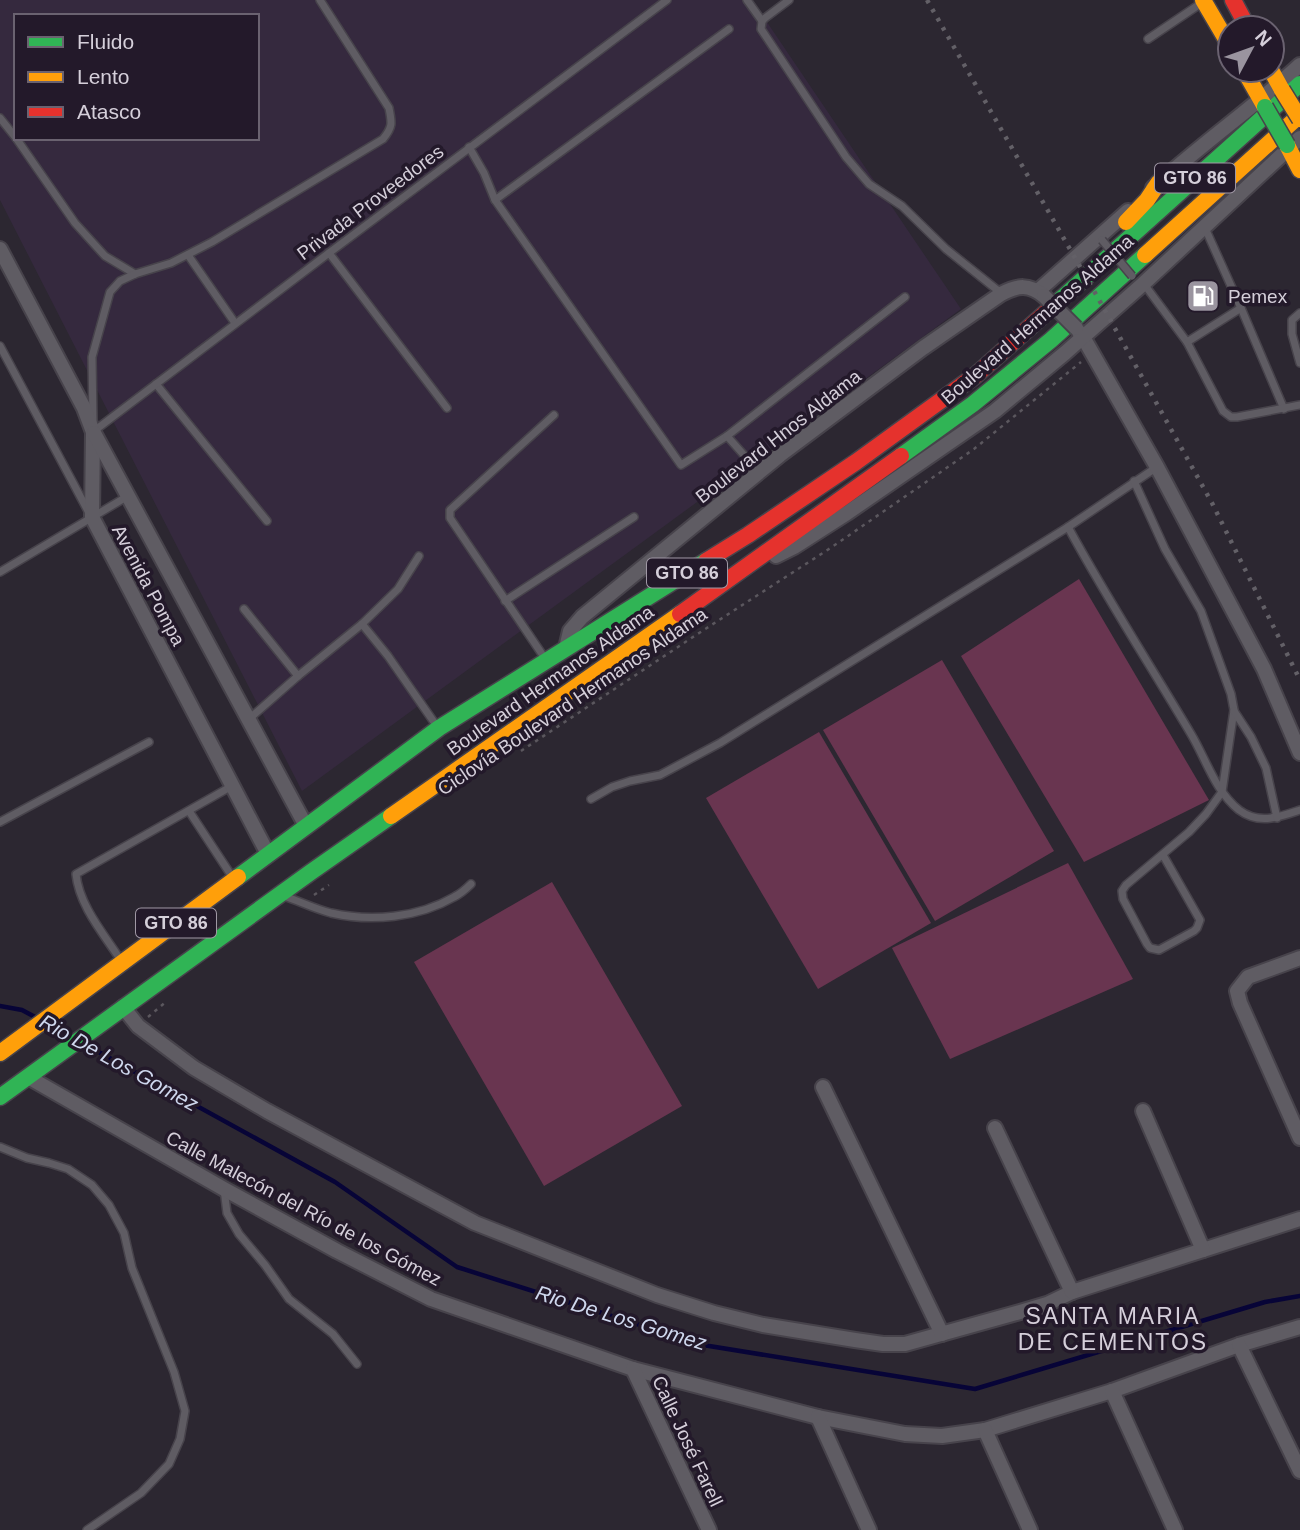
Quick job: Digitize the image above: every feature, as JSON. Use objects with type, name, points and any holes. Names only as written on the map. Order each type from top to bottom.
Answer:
[{"type":"main road","points":[[1203,1],[1216,23]]},
{"type":"main road","points":[[1252,84],[1292,144],[1300,170]]},
{"type":"main road","points":[[1279,84],[1300,117]]},
{"type":"main road","name":"Boulevard Hermanos Aldama","points":[[0,1097],[280,894],[300,856],[306,826],[439,728],[748,535],[856,462],[976,375],[1300,84]]},
{"type":"main road","name":"Boulevard Hermanos Aldama","points":[[0,1053],[268,854],[300,856],[737,575],[1016,370],[1300,117]]},
{"type":"main road","points":[[1091,272],[1095,258],[1160,182]]},
{"type":"street","points":[[1041,294],[1160,182],[1263,103],[1275,84]]},
{"type":"street","points":[[737,575],[794,547],[995,411],[1138,280],[1205,228],[1292,144]]},
{"type":"street","name":"Avenida Pompa","points":[[0,249],[84,408],[93,432],[92,517],[268,854]]},
{"type":"street","points":[[1001,293],[1014,287],[1023,287],[1041,294],[1080,333],[1157,467],[1264,669],[1300,753]]},
{"type":"street","name":"Boulevard Hnos Aldama","points":[[566,648],[570,631],[582,617],[760,472],[913,355],[1001,293]]},
{"type":"street","points":[[93,432],[306,826]]},
{"type":"street","points":[[1300,958],[1248,978],[1237,991],[1300,1138]]},
{"type":"street","points":[[123,1007],[138,1026],[194,1068],[267,1111],[475,1223],[657,1295],[763,1325],[883,1344],[905,1344],[1047,1304],[1072,1292],[1300,1219]]},
{"type":"street","name":"Calle Malecón del Río de los Gómez","points":[[28,1077],[224,1189],[431,1299],[632,1369],[818,1417],[905,1434],[942,1436],[985,1430],[1112,1391],[1239,1345],[1300,1327]]},
{"type":"street","points":[[823,1087],[942,1334]]},
{"type":"street","points":[[1143,1111],[1203,1250]]},
{"type":"street","points":[[995,1128],[1072,1292]]},
{"type":"street","points":[[1239,1345],[1300,1471]]},
{"type":"street","name":"Calle José Farell","points":[[632,1369],[709,1530]]},
{"type":"street","points":[[1112,1391],[1175,1530]]},
{"type":"street","points":[[818,1417],[869,1530]]},
{"type":"street","points":[[985,1430],[1030,1530]]},
{"type":"lane","points":[[93,432],[92,357],[110,292],[120,281],[171,263],[212,242],[383,139],[389,132],[392,124],[389,108],[320,0]]},
{"type":"lane","name":"Privada Proveedores","points":[[93,432],[667,0]]},
{"type":"lane","points":[[747,0],[762,21],[763,33],[846,157],[869,184],[902,206],[946,248],[1001,293]]},
{"type":"lane","points":[[762,21],[789,0]]},
{"type":"lane","points":[[1148,38],[1203,1]]},
{"type":"lane","points":[[495,200],[729,29]]},
{"type":"lane","points":[[0,118],[14,136]]},
{"type":"lane","points":[[17,140],[75,223],[105,256],[135,274]]},
{"type":"lane","points":[[470,148],[495,200],[681,465],[727,436],[905,297]]},
{"type":"lane","points":[[1205,228],[1284,409]]},
{"type":"lane","points":[[1100,238],[1170,317],[1187,342],[1226,414],[1237,417],[1300,405]]},
{"type":"lane","points":[[329,253],[447,408]]},
{"type":"lane","points":[[187,255],[235,323]]},
{"type":"lane","points":[[1187,342],[1241,308]]},
{"type":"lane","points":[[1300,313],[1292,320],[1292,334],[1300,363]]},
{"type":"lane","points":[[0,346],[92,517]]},
{"type":"lane","points":[[156,384],[267,521]]},
{"type":"lane","points":[[546,661],[450,518],[450,510],[554,415]]},
{"type":"lane","points":[[727,436],[760,472]]},
{"type":"lane","points":[[592,799],[629,781],[660,775],[720,743],[1069,527],[1157,467]]},
{"type":"lane","points":[[1134,481],[1165,549],[1201,611],[1231,694],[1234,710],[1222,792],[1189,832],[1122,891],[1123,899],[1147,944],[1150,948],[1159,950],[1197,929],[1200,920],[1163,855]]},
{"type":"lane","points":[[0,572],[128,496]]},
{"type":"lane","points":[[505,601],[634,517]]},
{"type":"lane","points":[[1069,527],[1091,569],[1195,741],[1222,792],[1239,810],[1251,817],[1277,818],[1300,810]]},
{"type":"lane","points":[[249,719],[362,624],[398,589],[419,556]]},
{"type":"lane","points":[[244,609],[298,676]]},
{"type":"lane","points":[[362,624],[439,728]]},
{"type":"lane","points":[[1234,710],[1266,768],[1277,818]]},
{"type":"lane","points":[[0,822],[149,742]]},
{"type":"lane","points":[[122,962],[90,913],[80,892],[76,874],[232,786]]},
{"type":"lane","points":[[189,811],[233,880]]},
{"type":"lane","points":[[280,894],[330,913],[363,917],[391,916],[422,911],[454,897],[471,884]]},
{"type":"lane","points":[[0,1147],[27,1158],[68,1169],[92,1185],[110,1205],[124,1233],[132,1268],[174,1372],[185,1411],[180,1439],[169,1464],[141,1493],[87,1530]]},
{"type":"lane","points":[[224,1189],[227,1213],[239,1234],[289,1299],[333,1334],[357,1364]]},
{"type":"path","name":"Ciclovía Boulevard Hermanos Aldama","points":[[517,754],[832,547],[963,457],[1092,353]]},
{"type":"path","points":[[303,903],[337,879]]},
{"type":"path","points":[[138,1026],[169,1000]]},
{"type":"shaded area","points":[[0,0],[752,0],[961,309],[302,791],[0,200]]},
{"type":"shaded area","points":[[1079,579],[1209,800],[1084,862],[961,656]]},
{"type":"shaded area","points":[[942,660],[1054,851],[935,921],[823,730]]},
{"type":"shaded area","points":[[819,732],[931,923],[818,989],[706,798]]},
{"type":"shaded area","points":[[1068,863],[1133,979],[950,1059],[892,948]]},
{"type":"shaded area","points":[[552,882],[682,1106],[544,1186],[414,962]]},
{"type":"waterway","name":"Rio De Los Gomez","points":[[0,1006],[22,1010],[35,1017]]},
{"type":"waterway","name":"Rio De Los Gomez","points":[[49,1025],[72,1038]]},
{"type":"waterway","name":"Rio De Los Gomez","points":[[86,1045],[335,1182],[457,1267],[703,1345],[975,1389],[1265,1302],[1300,1296]]},
{"type":"railway","points":[[927,0],[1212,503],[1300,680]]},
{"type":"traffic: fast","points":[[1050,309],[1300,84]]},
{"type":"traffic: fast","points":[[1265,107],[1287,145]]},
{"type":"traffic: fast","points":[[901,456],[973,404],[1051,340],[1145,255]]},
{"type":"traffic: fast","points":[[238,877],[439,728],[706,561]]},
{"type":"traffic: fast","points":[[0,1097],[391,816]]},
{"type":"traffic: slow","points":[[1203,0],[1216,22]]},
{"type":"traffic: slow","points":[[1252,84],[1265,107]]},
{"type":"traffic: slow","points":[[1279,84],[1282,90]]},
{"type":"traffic: slow","points":[[1282,90],[1300,119]]},
{"type":"traffic: slow","points":[[1145,255],[1300,115]]},
{"type":"traffic: slow","points":[[1287,145],[1300,170]]},
{"type":"traffic: slow","points":[[1126,222],[1147,200],[1159,182]]},
{"type":"traffic: slow","points":[[391,816],[680,614]]},
{"type":"traffic: slow","points":[[0,1053],[238,877]]},
{"type":"traffic: jam","points":[[1233,0],[1240,14]]},
{"type":"traffic: jam","points":[[706,561],[856,462],[976,375],[1050,309]]},
{"type":"traffic: jam","points":[[680,614],[901,456]]},
{"type":"place","name":"Pemex","points":[[1203,296]]},
{"type":"district","name":"SANTA MARIA DE CEMENTOS","points":[[1113,1329]]}]
